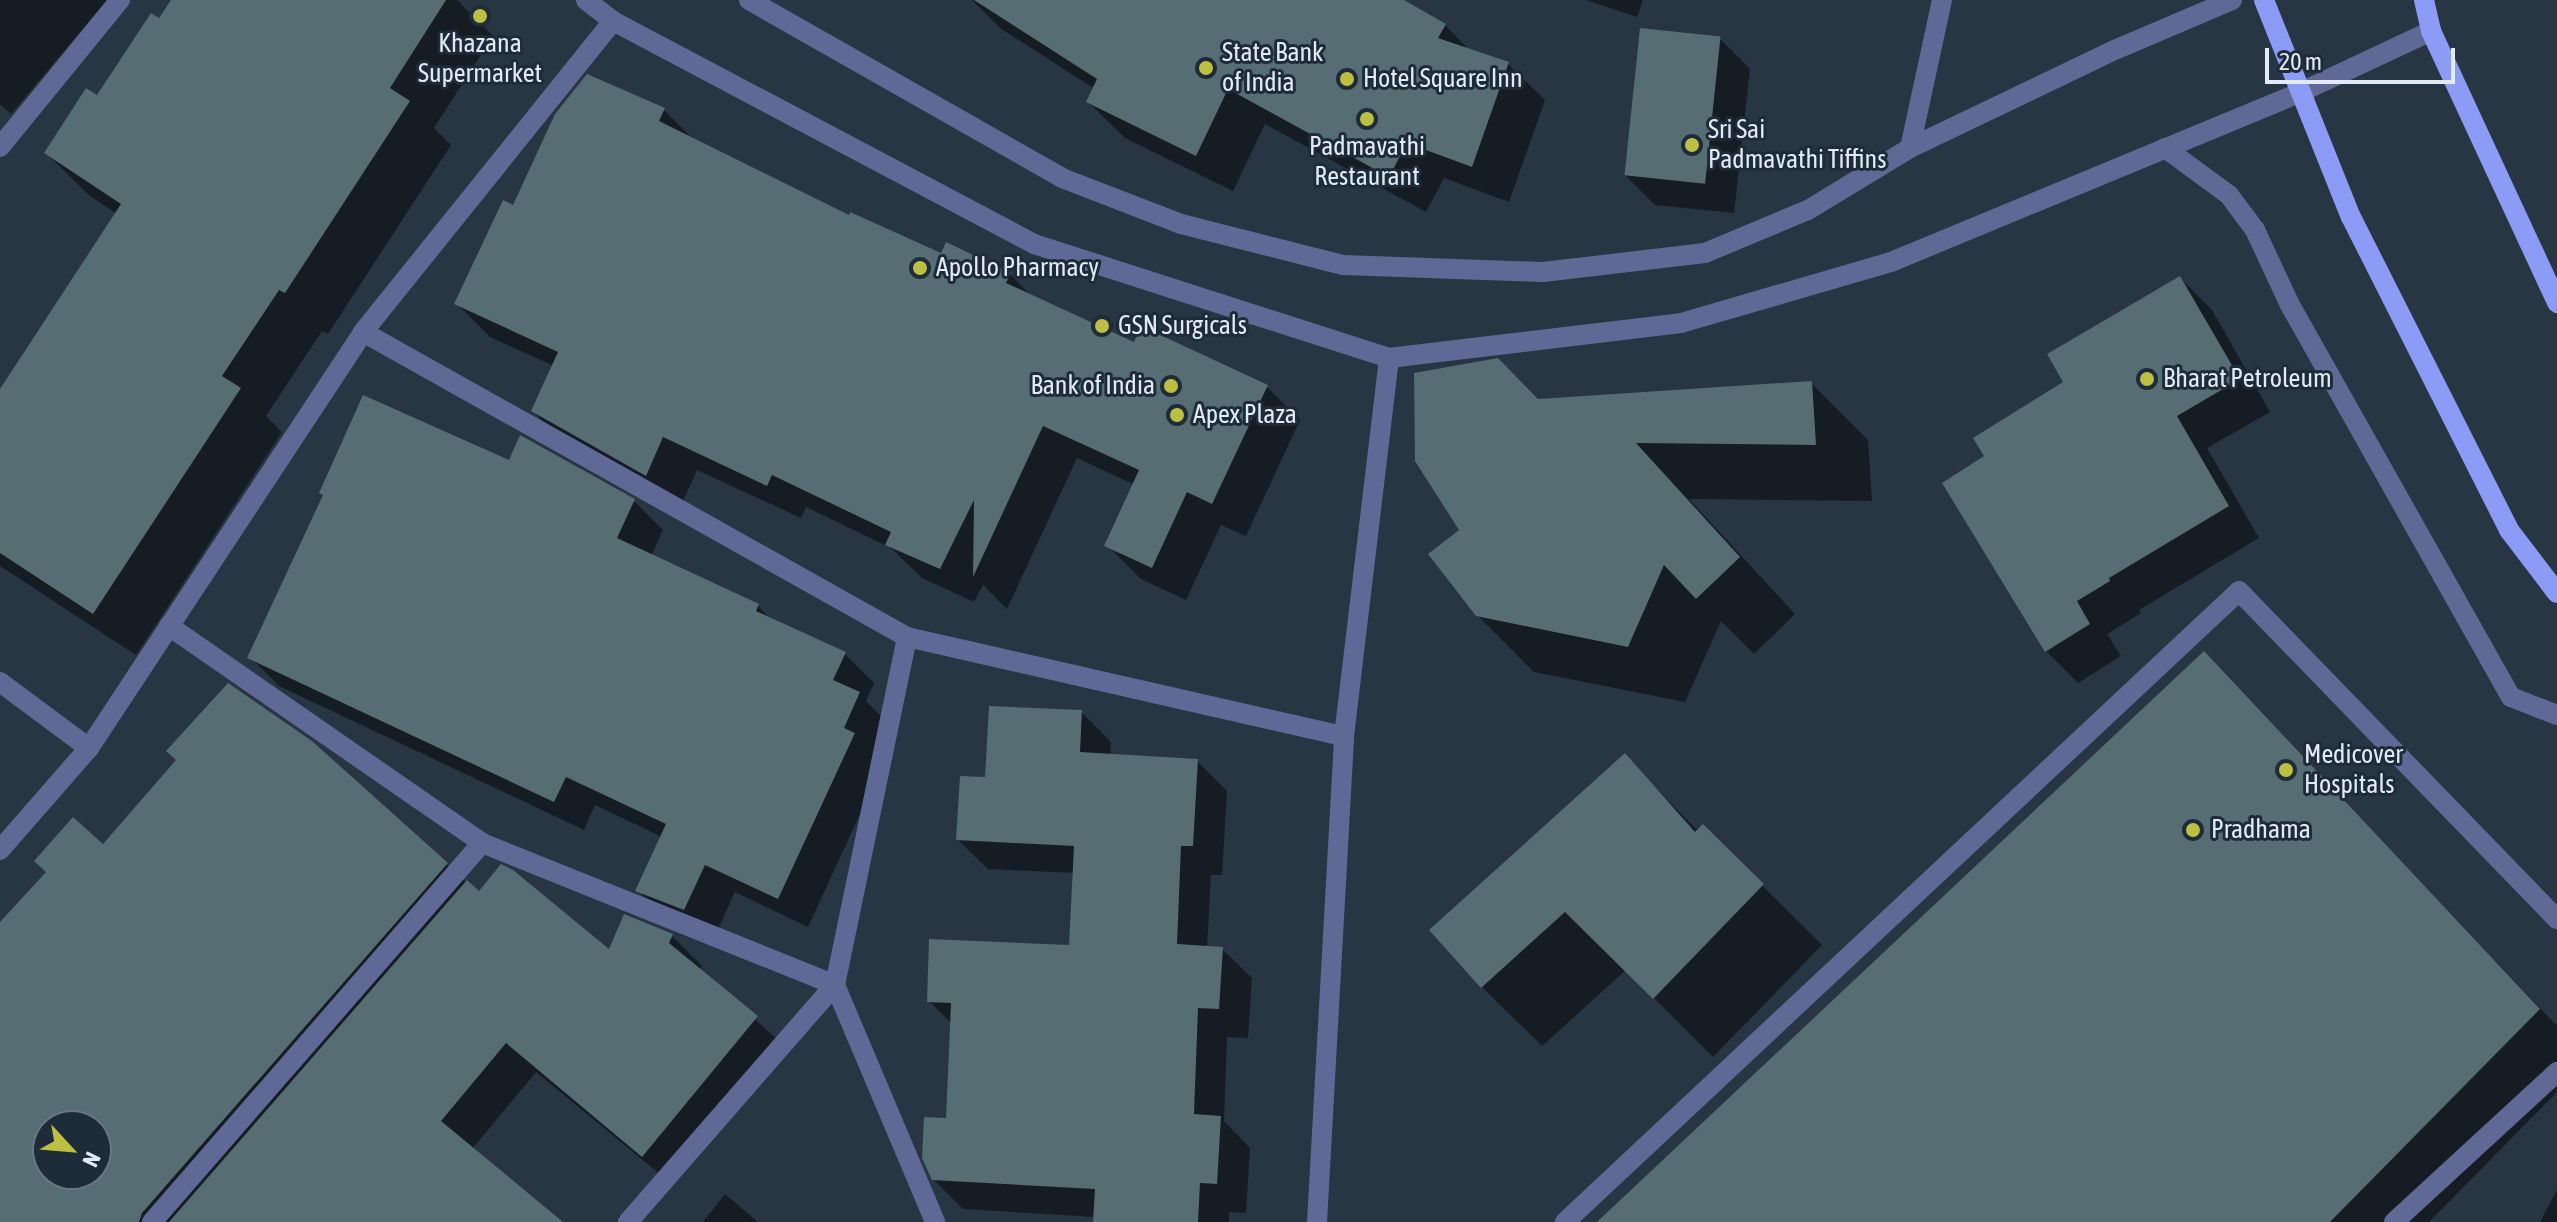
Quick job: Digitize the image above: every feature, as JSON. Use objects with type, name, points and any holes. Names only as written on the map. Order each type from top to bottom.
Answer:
[{"type":"main road","points":[[2264,0],[2351,217],[2509,530],[2557,593]]},
{"type":"main road","points":[[2424,0],[2431,31],[2557,303]]},
{"type":"street","points":[[0,147],[120,0]]},
{"type":"street","points":[[586,0],[613,21],[1034,244],[1389,358],[1681,323],[1891,262],[2301,92],[2431,31]]},
{"type":"street","points":[[749,0],[1062,178],[1181,224],[1343,265],[1543,272],[1705,253],[1808,210],[1910,148],[2117,49],[2232,0]]},
{"type":"street","points":[[1910,148],[1942,0]]},
{"type":"street","points":[[0,850],[89,748],[363,332],[613,21]]},
{"type":"street","points":[[2165,148],[2229,195],[2255,230],[2290,305],[2511,697],[2557,715]]},
{"type":"street","points":[[363,332],[907,637],[1344,736]]},
{"type":"street","points":[[1317,1222],[1344,736],[1389,358]]},
{"type":"street","points":[[1565,1222],[2239,591],[2557,919]]},
{"type":"street","points":[[169,626],[482,843],[835,985],[935,1222]]},
{"type":"street","points":[[628,1222],[835,985],[907,637]]},
{"type":"street","points":[[0,682],[89,748]]},
{"type":"street","points":[[152,1222],[482,843]]},
{"type":"street","points":[[2394,1222],[2557,1072]]},
{"type":"building","points":[[171,0],[446,0],[390,88],[410,101],[285,293],[279,290],[222,376],[241,388],[93,614],[0,553],[0,389],[121,204],[44,153],[86,88],[97,95],[151,13],[159,18]]},
{"type":"building","points":[[974,0],[1404,0],[1446,24],[1438,38],[1509,62],[1472,167],[1407,143],[1389,177],[1228,89],[1196,156],[1086,102],[1097,79]]},
{"type":"building","points":[[1640,28],[1721,36],[1705,184],[1625,175]]},
{"type":"building","points":[[587,74],[665,108],[659,121],[849,215],[850,212],[941,253],[946,242],[1011,273],[1006,283],[1134,342],[1141,326],[1268,385],[1212,504],[1187,492],[1152,568],[1104,546],[1139,470],[1043,426],[973,577],[974,500],[940,569],[885,545],[891,532],[772,475],[767,486],[663,437],[646,476],[531,411],[558,352],[454,304],[503,200],[513,205],[555,114]]},
{"type":"building","points":[[2180,276],[2240,379],[2177,416],[2229,506],[2109,578],[2110,581],[2077,601],[2090,624],[2045,652],[1942,483],[1984,456],[1973,438],[2063,382],[2047,354]]},
{"type":"building","points":[[1498,358],[1538,399],[1812,381],[1816,445],[1636,443],[1740,557],[1696,599],[1664,565],[1628,647],[1476,616],[1428,554],[1459,530],[1415,461],[1414,373]]},
{"type":"building","points":[[363,395],[509,460],[520,435],[635,499],[617,538],[759,604],[756,611],[846,652],[833,680],[860,692],[844,728],[855,733],[778,899],[705,865],[684,910],[635,891],[666,824],[566,777],[554,802],[247,658],[323,495],[319,493]]},
{"type":"building","name":"Pradhama","points":[[2204,651],[2540,1009],[2330,1222],[1597,1222]]},
{"type":"building","points":[[228,683],[312,741],[448,863],[142,1213],[139,1222],[0,1222],[0,922],[46,872],[34,861],[73,817],[103,844],[176,760],[166,751]]},
{"type":"building","points":[[989,706],[1082,710],[1080,752],[1198,759],[1193,846],[1181,846],[1177,944],[1223,947],[1219,1009],[1198,1008],[1194,1114],[1221,1116],[1217,1184],[1200,1183],[1198,1222],[1093,1222],[1095,1189],[932,1180],[922,1158],[924,1117],[946,1118],[951,1003],[927,1002],[929,939],[1069,945],[1074,846],[956,840],[960,776],[985,777]]},
{"type":"building","points":[[1625,753],[1695,832],[1703,824],[1764,884],[1653,999],[1565,912],[1481,988],[1429,930]]},
{"type":"building","points":[[501,864],[513,870],[609,949],[624,914],[673,934],[669,943],[758,1016],[642,1157],[506,1043],[441,1121],[563,1222],[169,1222],[467,880],[479,891]]},
{"type":"place","name":"Khazana Supermarket","points":[[480,16]]},
{"type":"place","name":"State Bank of India","points":[[1206,68]]},
{"type":"place","name":"Hotel Square Inn","points":[[1347,79]]},
{"type":"place","name":"Padmavathi Restaurant","points":[[1367,119]]},
{"type":"place","name":"Sri Sai Padmavathi Tiffins","points":[[1692,145]]},
{"type":"place","name":"Apollo Pharmacy","points":[[920,268]]},
{"type":"place","name":"GSN Surgicals","points":[[1102,326]]},
{"type":"place","name":"Bharat Petroleum","points":[[2147,379]]},
{"type":"place","name":"Bank of India","points":[[1171,386]]},
{"type":"place","name":"Apex Plaza","points":[[1177,415]]},
{"type":"place","name":"Medicover Hospitals","points":[[2286,770]]},
{"type":"place","name":"Pradhama","points":[[2193,830]]}]
